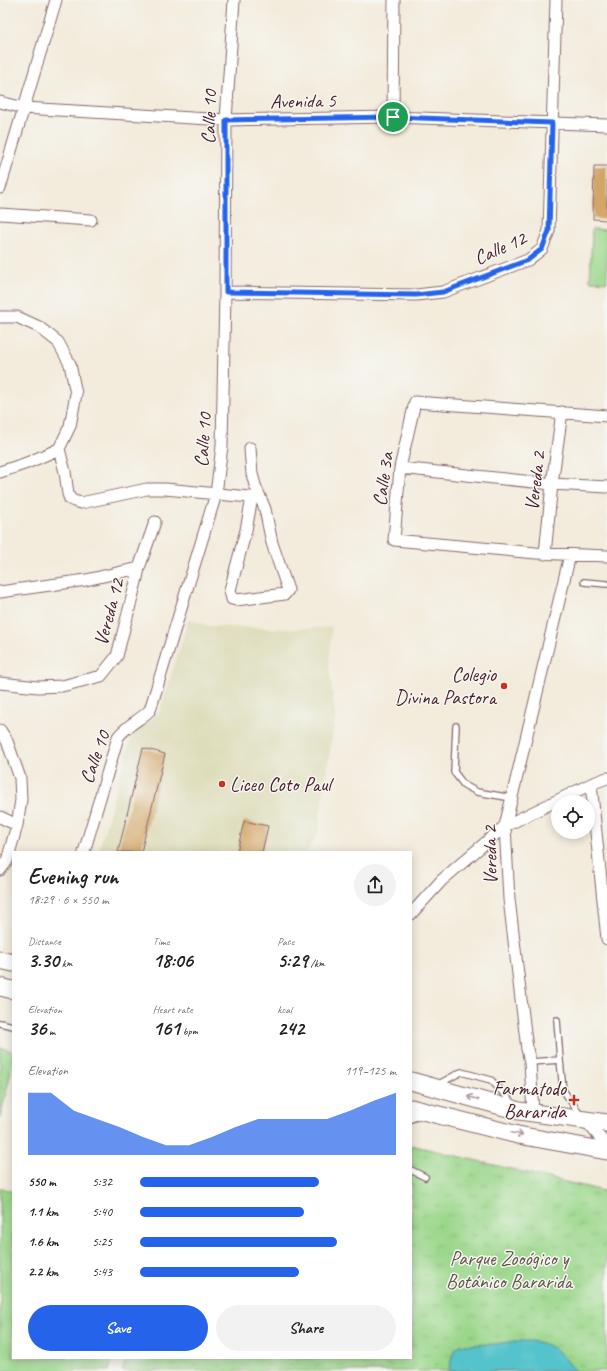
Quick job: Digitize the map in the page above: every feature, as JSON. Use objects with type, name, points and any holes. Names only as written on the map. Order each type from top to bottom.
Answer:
[{"type":"main road","points":[[0,960],[12,963]]},
{"type":"main road","points":[[0,986],[12,990]]},
{"type":"main road","points":[[412,1081],[432,1088],[526,1112],[607,1123]]},
{"type":"main road","points":[[412,1108],[518,1134],[607,1151]]},
{"type":"street","points":[[0,188],[5,157],[24,108],[56,0]]},
{"type":"street","name":"Calle 10","points":[[84,851],[118,737],[125,728],[143,717],[150,710],[216,494],[222,446],[226,292],[226,120],[234,0]]},
{"type":"street","points":[[393,117],[394,0]]},
{"type":"street","name":"Calle 12","points":[[226,292],[416,295],[443,292],[528,260],[542,249],[549,231],[556,0]]},
{"type":"street","name":"Avenida 5","points":[[0,102],[24,108],[226,120],[393,117],[607,125]]},
{"type":"street","points":[[0,214],[91,220]]},
{"type":"street","points":[[0,317],[17,317],[39,327],[58,342],[70,364],[76,394],[70,426],[59,449],[65,472],[68,494],[70,499],[74,502],[81,503],[147,489],[165,489],[256,498],[265,509],[275,554],[288,590],[285,594],[236,600],[232,599],[230,590],[256,498],[250,448]]},
{"type":"street","name":"Calle 3a","points":[[607,416],[415,402],[400,468],[394,540],[545,554],[607,556]]},
{"type":"street","name":"Vereda 2","points":[[545,554],[552,484],[562,412]]},
{"type":"street","points":[[0,472],[27,463],[59,449]]},
{"type":"street","points":[[400,468],[552,484],[607,487]]},
{"type":"street","points":[[139,568],[155,522]]},
{"type":"street","name":"Vereda 2","points":[[526,1112],[530,1062],[527,1049],[510,899],[505,826],[570,555]]},
{"type":"street","name":"Vereda 12","points":[[0,592],[86,580],[139,568],[117,656],[100,676],[62,686],[38,687],[0,683]]},
{"type":"street","points":[[0,730],[7,741],[20,778],[20,800],[17,825],[7,861],[0,870]]},
{"type":"street","points":[[412,913],[442,880],[505,826],[591,784],[607,778]]},
{"type":"street","points":[[591,784],[607,939]]},
{"type":"street","points":[[0,817],[17,825]]},
{"type":"street","points":[[586,1121],[607,1146]]},
{"type":"lane","points":[[584,582],[607,584]]},
{"type":"lane","points":[[456,726],[454,772],[464,785],[477,792],[512,798]]},
{"type":"lane","points":[[558,1020],[563,1090],[586,1121]]},
{"type":"lane","points":[[0,1023],[12,1026]]},
{"type":"lane","points":[[530,1062],[560,1060]]},
{"type":"lane","points":[[412,1120],[428,1113]]},
{"type":"lane","points":[[412,1170],[425,1176]]},
{"type":"shaded area","name":"Liceo Coto Paul","points":[[189,619],[209,626],[294,629],[332,627],[329,666],[335,717],[318,833],[308,851],[98,851],[132,735],[159,713]]},
{"type":"green space","points":[[592,229],[607,230],[607,282],[590,281]]},
{"type":"green space","points":[[0,1048],[12,1051],[12,1067],[0,1118]]},
{"type":"green space","name":"Parque Zooógico y Botánico Bararida","points":[[412,1145],[607,1192],[607,1371],[122,1371],[126,1359],[412,1359]]},
{"type":"green space","points":[[0,1188],[12,1191],[12,1359],[112,1359],[109,1371],[0,1371]]},
{"type":"water","points":[[514,1341],[542,1343],[549,1346],[562,1355],[575,1371],[448,1371],[454,1350],[461,1345],[496,1344]]},
{"type":"building","points":[[594,166],[607,166],[607,220],[593,219]]},
{"type":"building","points":[[143,748],[165,754],[141,851],[118,851]]},
{"type":"building","name":"Liceo Coto Paul","points":[[244,821],[268,826],[262,851],[237,851]]},
{"type":"place","name":"Colegio Divina Pastora","points":[[504,686]]},
{"type":"place","name":"Liceo Coto Paul","points":[[222,784]]},
{"type":"place","name":"Farmatodo Bararida","points":[[574,1100]]},
{"type":"route","points":[[393,117],[552,123],[549,231],[542,249],[528,260],[443,292],[416,295],[226,292],[226,120],[393,117]]}]
